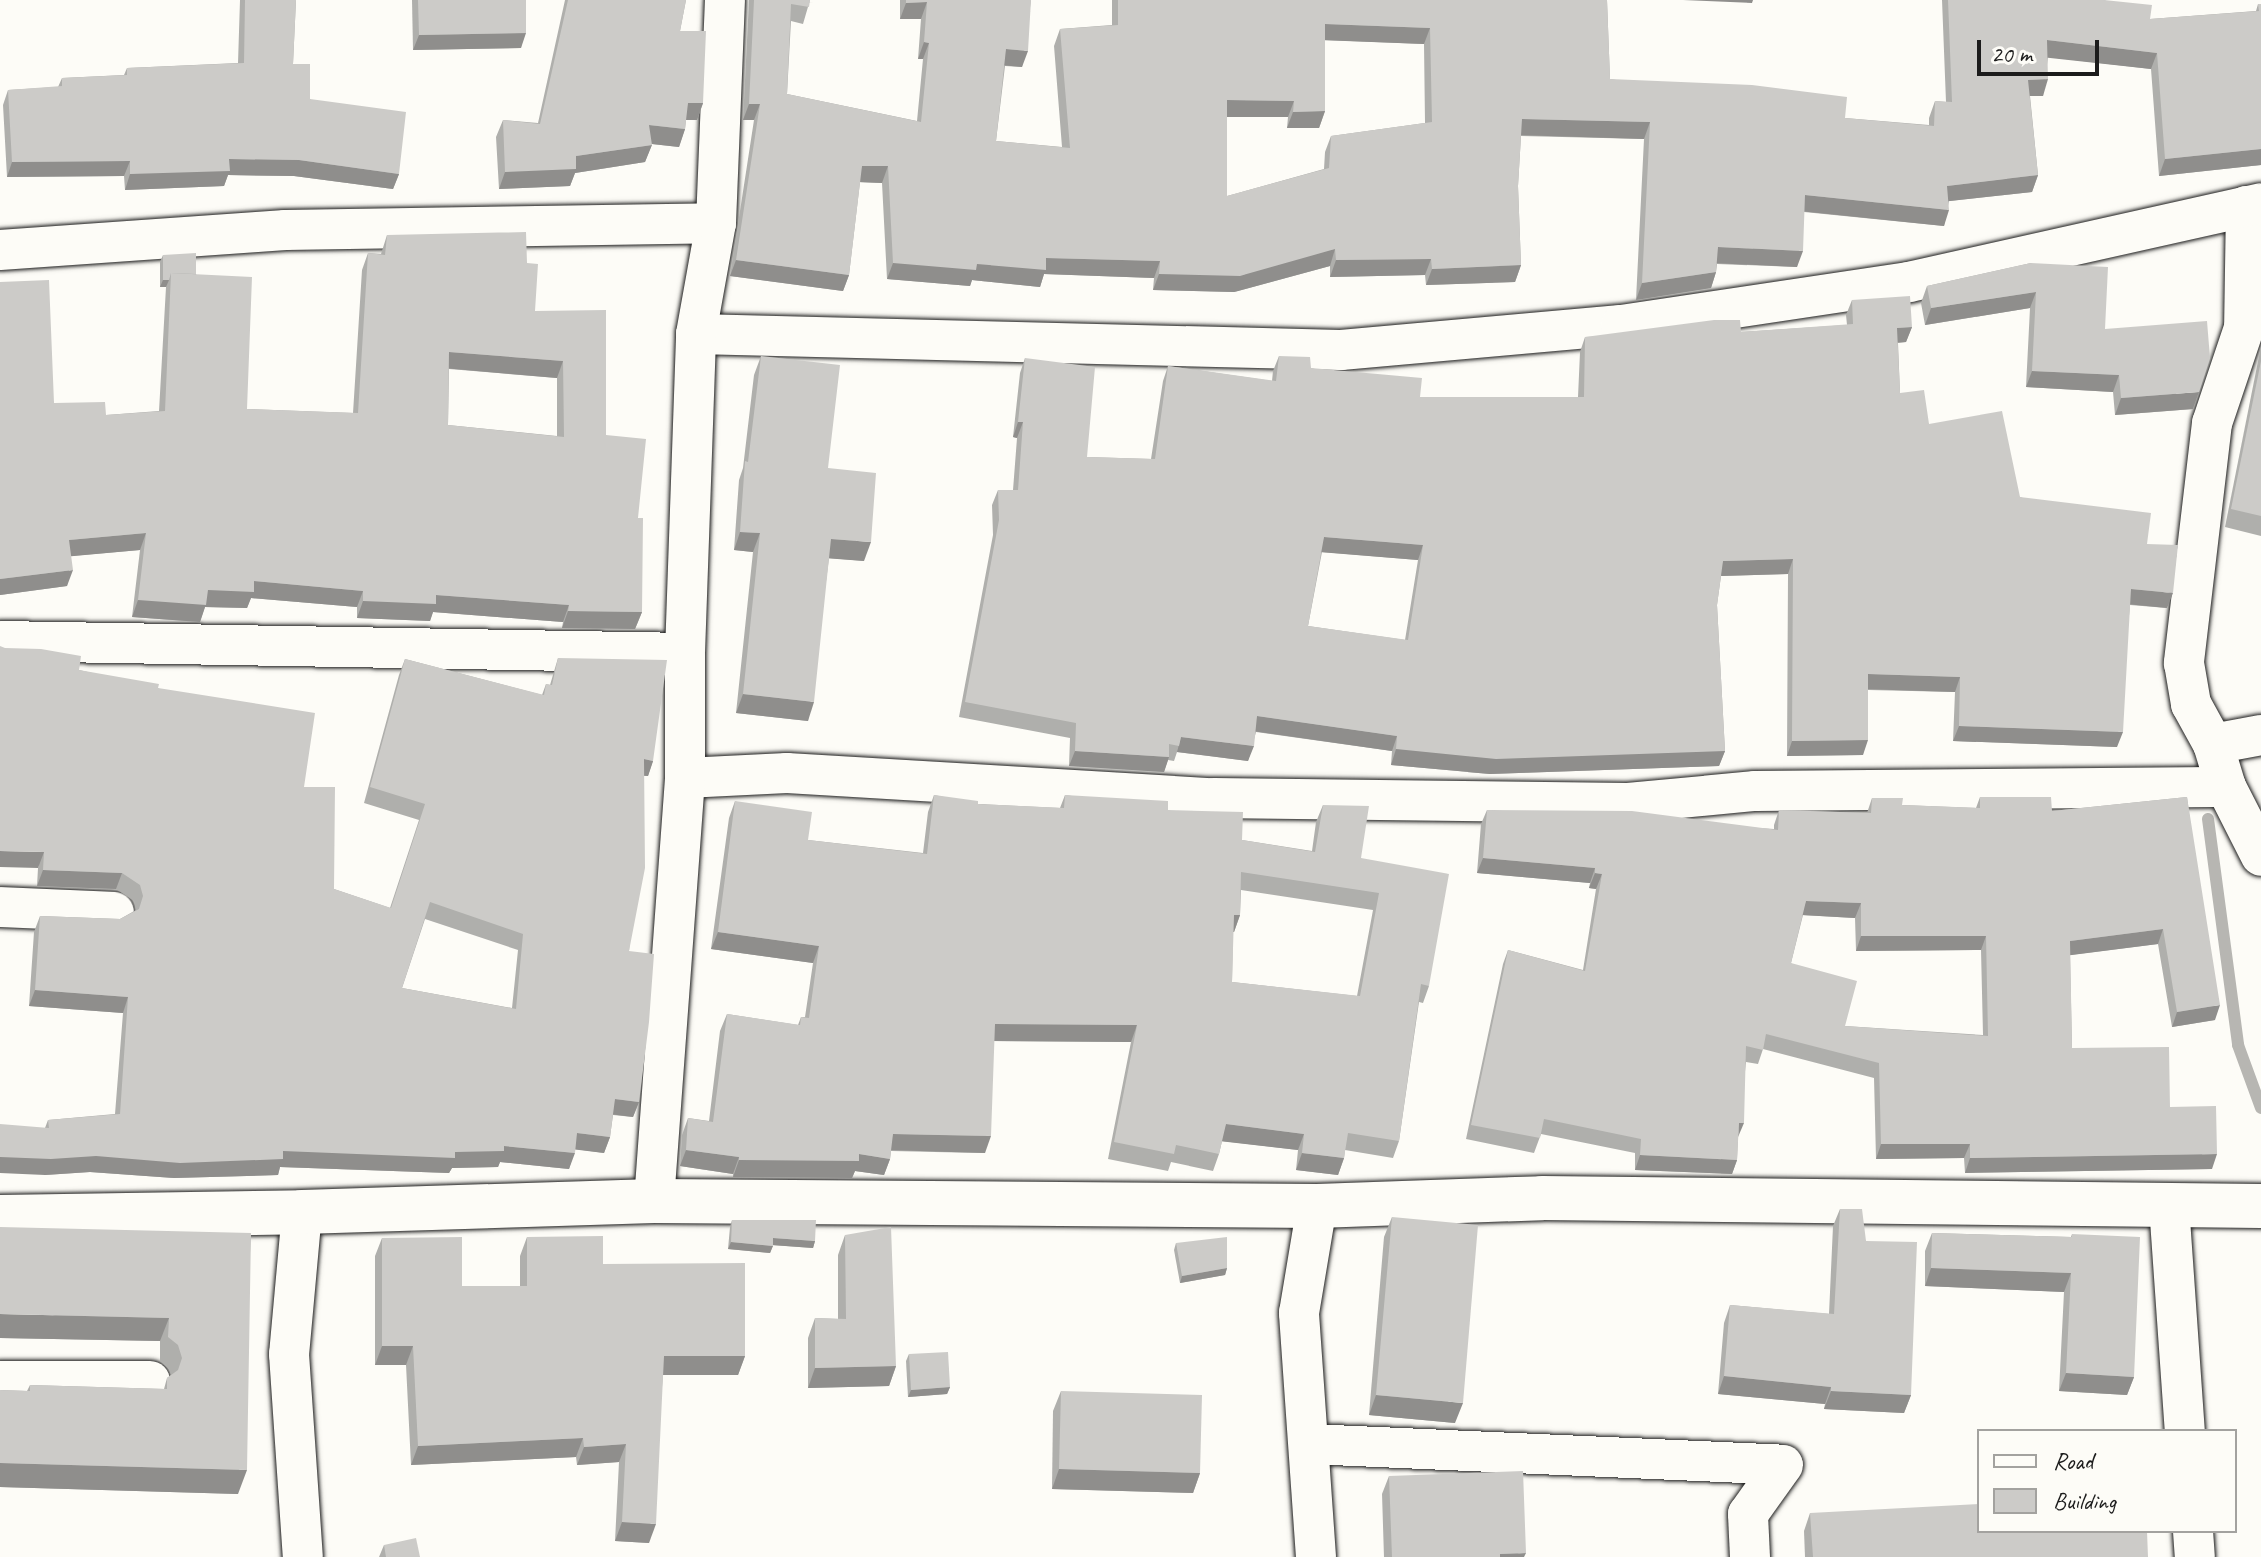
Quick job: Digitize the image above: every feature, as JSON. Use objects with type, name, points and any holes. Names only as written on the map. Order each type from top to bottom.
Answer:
[{"type":"street","points":[[654,1201],[685,778],[685,653],[696,334],[716,223],[725,0]]},
{"type":"street","points":[[696,334],[1341,350],[1621,325],[1909,282],[2253,205],[2244,328],[2212,423],[2184,663],[2191,704],[2213,744],[2226,787],[2261,856]]},
{"type":"street","points":[[0,250],[285,230],[716,223]]},
{"type":"street","points":[[0,641],[685,653]]},
{"type":"street","points":[[2213,744],[2261,735]]},
{"type":"street","points":[[685,778],[787,773],[1214,798],[1628,803],[1755,791],[2226,787]]},
{"type":"street","points":[[0,907],[114,912]]},
{"type":"street","points":[[0,1217],[654,1201],[1317,1206],[1542,1198],[2261,1206]]},
{"type":"street","points":[[2169,1205],[2185,1429]]},
{"type":"street","points":[[1316,1557],[1299,1313],[1317,1206]]},
{"type":"street","points":[[302,1212],[289,1354],[303,1557]]},
{"type":"street","points":[[0,1381],[150,1381]]},
{"type":"street","points":[[1309,1444],[1783,1465],[1748,1514],[1750,1557]]},
{"type":"street","points":[[2193,1533],[2195,1557]]},
{"type":"building","points":[[245,0],[296,0],[293,64],[310,64],[310,99],[406,112],[399,174],[299,160],[229,159],[230,171],[130,174],[130,161],[12,162],[8,90],[62,86],[62,78],[127,75],[127,68],[244,63]]},
{"type":"building","points":[[418,0],[526,0],[526,33],[419,35]]},
{"type":"building","points":[[568,0],[686,0],[680,31],[706,31],[703,103],[688,103],[685,129],[649,125],[652,145],[576,156],[576,169],[505,172],[503,120],[540,124]]},
{"type":"building","points":[[754,0],[810,0],[809,7],[791,4],[787,94],[921,122],[929,43],[924,42],[927,2],[906,3],[906,0],[1031,0],[1028,51],[1006,49],[996,141],[1070,148],[1060,29],[1118,25],[1118,0],[1607,0],[1610,79],[1752,85],[1847,97],[1845,118],[1934,126],[1935,101],[1952,102],[1948,0],[2104,0],[2152,5],[2150,19],[2259,11],[2258,4],[2261,4],[2261,149],[2165,159],[2157,53],[2047,40],[2048,79],[2028,80],[2038,175],[1947,186],[1949,210],[1805,195],[1803,251],[1718,247],[1716,272],[1642,283],[1650,122],[1522,119],[1518,186],[1521,265],[1432,269],[1431,259],[1336,260],[1335,249],[1240,276],[1159,274],[1160,261],[1046,258],[1046,270],[977,264],[976,270],[893,263],[888,166],[862,166],[849,275],[736,260],[760,104],[749,104]],"holes":[[[1325,24],[1430,28],[1432,122],[1331,136],[1329,168],[1227,196],[1227,100],[1294,101],[1293,112],[1325,111]]]},
{"type":"building","points":[[526,232],[527,263],[538,264],[535,311],[606,310],[606,435],[646,439],[638,518],[643,518],[642,612],[568,611],[569,605],[436,595],[436,604],[363,601],[363,591],[254,581],[254,592],[208,590],[206,605],[138,600],[146,533],[69,540],[73,570],[0,579],[0,282],[49,280],[54,403],[105,402],[106,415],[165,411],[171,273],[252,277],[247,409],[358,413],[368,253],[385,255],[387,235]],"holes":[[[449,352],[563,361],[564,437],[448,425]]]},
{"type":"building","points":[[196,253],[196,274],[171,273],[169,280],[163,280],[163,255]]},
{"type":"building","points":[[2031,263],[2108,267],[2105,329],[2207,321],[2210,358],[2199,392],[2121,398],[2119,375],[2032,371],[2036,292],[1931,308],[1927,286]]},
{"type":"building","points":[[1910,296],[1912,327],[1897,328],[1900,393],[1924,390],[1929,424],[2002,411],[2020,497],[2151,513],[2147,544],[2178,545],[2173,593],[2131,589],[2123,732],[1959,726],[1960,677],[1868,674],[1868,740],[1792,741],[1793,559],[1723,561],[1717,605],[1725,751],[1496,759],[1396,749],[1397,736],[1257,716],[1254,746],[1181,737],[1179,746],[1169,744],[1169,757],[1075,751],[1076,723],[965,702],[999,520],[998,490],[1018,490],[1023,422],[1018,422],[1025,358],[1095,367],[1087,457],[1155,459],[1168,366],[1276,381],[1279,356],[1310,357],[1311,368],[1422,378],[1420,397],[1584,397],[1585,337],[1714,320],[1740,320],[1741,332],[1853,324],[1852,300]],"holes":[[[1324,537],[1423,545],[1408,640],[1308,626]]]},
{"type":"building","points":[[761,356],[840,365],[828,468],[876,473],[871,542],[831,539],[814,702],[743,694],[760,533],[740,532],[745,461],[748,462]]},
{"type":"building","points":[[2261,361],[2261,516],[2231,509]]},
{"type":"building","points":[[0,646],[81,656],[79,670],[159,684],[158,688],[315,713],[304,787],[335,787],[334,889],[391,908],[425,804],[370,787],[405,659],[544,695],[546,684],[552,685],[558,658],[667,660],[653,761],[644,759],[645,868],[629,951],[654,954],[639,1102],[615,1099],[610,1137],[577,1133],[575,1153],[504,1146],[504,1151],[455,1152],[455,1158],[283,1151],[283,1159],[180,1163],[96,1156],[51,1159],[0,1157],[0,1124],[49,1128],[48,1120],[120,1114],[128,997],[35,990],[40,916],[120,919],[139,909],[143,896],[140,885],[122,873],[43,870],[44,852],[0,851]],"holes":[[[430,902],[523,934],[516,1009],[402,988]]]},
{"type":"building","points":[[934,795],[978,801],[978,804],[1064,808],[1065,795],[1168,801],[1168,810],[1243,812],[1242,840],[1315,852],[1323,805],[1369,806],[1361,858],[1449,874],[1429,986],[1421,984],[1399,1141],[1348,1133],[1344,1158],[1302,1153],[1304,1134],[1226,1124],[1219,1154],[1176,1145],[1174,1154],[1114,1142],[1137,1025],[995,1024],[991,1136],[893,1134],[890,1159],[859,1154],[859,1161],[739,1160],[739,1157],[686,1150],[688,1118],[713,1122],[727,1014],[800,1025],[801,1017],[809,1018],[819,946],[718,932],[735,801],[812,812],[808,840],[927,854]],"holes":[[[1241,872],[1379,893],[1360,996],[1232,982],[1234,915],[1240,915]]]},
{"type":"building","points":[[1980,797],[2051,797],[2052,811],[2187,797],[2220,1005],[2177,1012],[2163,929],[2070,941],[2072,1048],[2169,1047],[2170,1107],[2216,1106],[2217,1154],[1970,1158],[1970,1144],[1881,1144],[1879,1063],[1766,1034],[1763,1050],[1746,1046],[1744,1123],[1739,1123],[1737,1160],[1640,1155],[1641,1139],[1544,1119],[1540,1138],[1471,1125],[1508,950],[1585,971],[1602,874],[1595,873],[1595,868],[1483,858],[1487,810],[1632,811],[1778,830],[1779,810],[1871,813],[1872,798],[1903,798],[1902,805],[1980,808]],"holes":[[[1806,901],[1861,903],[1861,936],[1986,936],[1988,1036],[1845,1026],[1857,981],[1791,963]]]},
{"type":"building","points":[[1840,1209],[1862,1209],[1866,1241],[1917,1242],[1911,1395],[1831,1391],[1831,1387],[1724,1376],[1730,1305],[1834,1314]]},
{"type":"building","points":[[1392,1217],[1478,1225],[1463,1403],[1376,1395]]},
{"type":"building","points":[[732,1220],[816,1220],[815,1241],[773,1238],[773,1246],[731,1242]]},
{"type":"building","points":[[0,1227],[251,1233],[247,1470],[0,1463],[0,1390],[30,1391],[30,1385],[167,1389],[167,1378],[178,1370],[182,1358],[178,1345],[168,1337],[169,1318],[0,1314]]},
{"type":"building","points":[[891,1227],[896,1366],[815,1368],[815,1318],[846,1319],[845,1235]]},
{"type":"building","points":[[1932,1233],[2140,1237],[2134,1377],[2066,1373],[2071,1273],[1931,1268]]},
{"type":"building","points":[[603,1236],[603,1264],[745,1263],[745,1356],[664,1356],[656,1524],[622,1522],[626,1444],[584,1447],[583,1438],[418,1446],[413,1346],[382,1346],[382,1238],[462,1237],[462,1286],[527,1286],[527,1237]]},
{"type":"building","points":[[1227,1237],[1227,1268],[1182,1276],[1176,1243]]},
{"type":"building","points":[[948,1352],[950,1387],[911,1390],[909,1354]]},
{"type":"building","points":[[1061,1391],[1202,1395],[1200,1473],[1059,1469]]},
{"type":"building","points":[[1523,1471],[1526,1553],[1500,1554],[1500,1557],[1392,1557],[1389,1476]]},
{"type":"building","points":[[1977,1504],[1977,1533],[2147,1533],[2148,1557],[1813,1557],[1810,1513]]},
{"type":"building","points":[[416,1538],[420,1557],[386,1557],[384,1545]]},
{"type":"waterway","points":[[2208,819],[2238,1045],[2261,1108]]}]
